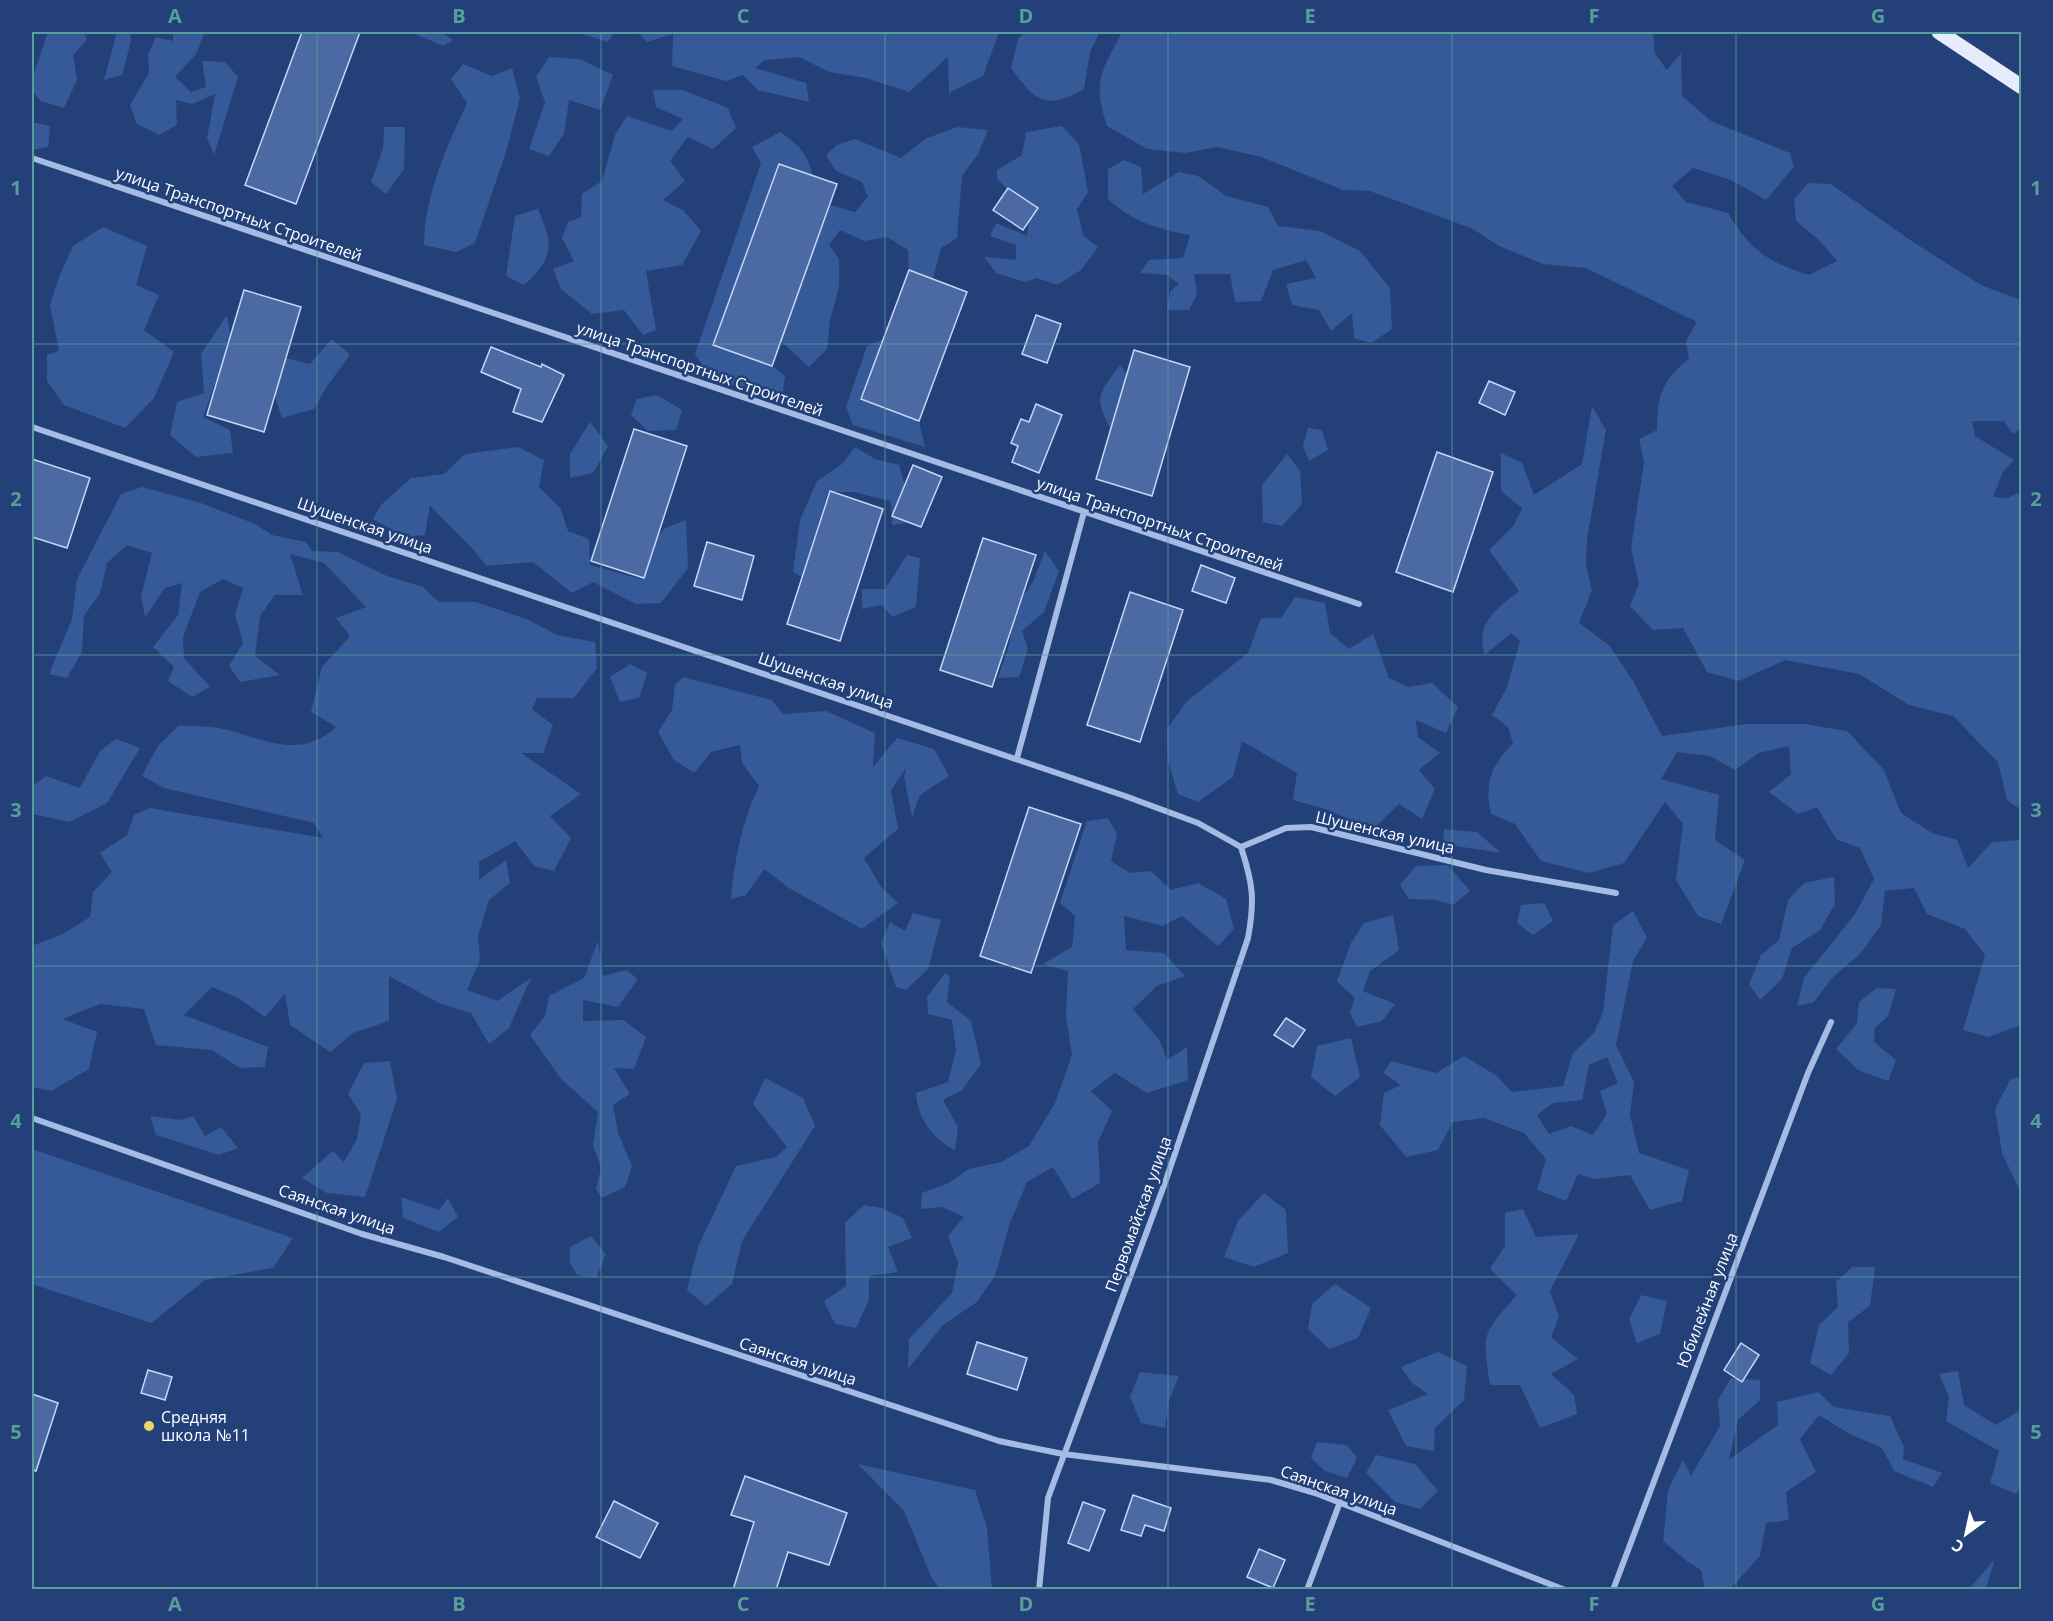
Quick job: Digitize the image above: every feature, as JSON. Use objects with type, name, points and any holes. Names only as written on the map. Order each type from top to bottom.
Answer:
[{"type":"main road","points":[[1938,32],[2022,87]]},
{"type":"street","name":"улица Транспортных Строителей","points":[[32,158],[1359,604]]},
{"type":"street","name":"Шушенская улица","points":[[32,427],[1017,758],[1198,823],[1241,847],[1286,828],[1311,827],[1486,870],[1616,893]]},
{"type":"street","points":[[1017,758],[1084,512]]},
{"type":"street","name":"Первомайская улица","points":[[1039,1590],[1048,1498],[1166,1180],[1248,938],[1254,906],[1251,876],[1241,847]]},
{"type":"street","name":"Юбилейная улица","points":[[1613,1590],[1808,1073],[1831,1022]]},
{"type":"street","name":"Саянская улица","points":[[32,1118],[362,1234],[444,1257],[999,1441],[1063,1454],[1271,1480],[1340,1502],[1565,1590]]},
{"type":"street","points":[[1307,1590],[1340,1502]]},
{"type":"shaded area","points":[[48,32],[84,32],[87,40],[73,55],[77,80],[64,108],[41,101],[32,91],[32,79]]},
{"type":"shaded area","points":[[117,32],[130,32],[131,41],[122,75],[104,80]]},
{"type":"shaded area","points":[[173,32],[205,32],[196,54],[175,77],[191,92],[206,87],[202,61],[225,62],[238,77],[214,155],[207,138],[215,94],[192,104],[176,100],[177,125],[159,135],[137,124],[130,105],[149,73],[148,55],[156,37],[173,41]]},
{"type":"shaded area","points":[[410,32],[441,32],[453,40],[444,46]]},
{"type":"shaded area","points":[[576,32],[614,32],[608,42]]},
{"type":"shaded area","points":[[637,32],[999,32],[983,76],[949,93],[948,57],[909,92],[866,78],[829,72],[799,57],[765,60],[755,68],[806,83],[809,102],[758,90],[743,75],[726,81],[672,66],[673,34],[647,42]]},
{"type":"shaded area","points":[[1025,32],[1100,32],[1090,52],[1084,89],[1060,100],[1050,101],[1034,95],[1011,68],[1018,39]]},
{"type":"shaded area","points":[[1122,32],[1653,32],[1655,54],[1667,70],[1681,53],[1682,96],[1711,121],[1790,153],[1794,167],[1766,200],[1731,180],[1693,168],[1672,186],[1686,202],[1728,213],[1753,246],[1771,260],[1809,275],[1837,261],[1820,241],[1796,221],[1794,199],[1808,183],[1831,184],[1910,240],[1981,285],[2021,300],[2021,429],[2013,434],[2004,421],[1972,421],[1975,436],[2014,460],[2003,472],[1993,497],[2008,498],[2021,491],[2021,810],[2007,800],[1998,762],[1953,716],[1909,705],[1859,674],[1785,660],[1739,681],[1707,672],[1683,628],[1653,630],[1630,606],[1639,584],[1631,548],[1644,462],[1639,439],[1657,430],[1660,398],[1667,382],[1689,359],[1686,341],[1697,322],[1586,268],[1543,264],[1499,246],[1473,229],[1370,191],[1343,190],[1261,157],[1217,147],[1185,153],[1147,149],[1107,126],[1100,98],[1101,77]]},
{"type":"shaded area","points":[[549,57],[580,59],[613,75],[600,110],[569,100],[564,134],[549,156],[529,149],[545,102],[536,77]]},
{"type":"shaded area","points":[[463,64],[492,76],[512,68],[520,98],[506,152],[475,243],[456,252],[424,245],[428,208],[438,172],[467,103],[451,79]]},
{"type":"shaded area","points":[[653,90],[683,90],[728,108],[736,128],[713,149],[688,137],[670,161],[685,181],[663,200],[683,210],[701,231],[682,265],[646,271],[656,330],[643,335],[624,310],[592,314],[561,289],[553,269],[574,261],[562,238],[568,222],[581,217],[582,194],[602,181],[615,135],[627,116],[672,131],[683,119],[656,107]]},
{"type":"shaded area","points":[[32,122],[50,126],[48,147],[32,150]]},
{"type":"shaded area","points":[[1062,126],[1079,144],[1088,192],[1077,209],[1083,235],[1098,247],[1081,270],[1057,285],[1037,278],[1025,282],[996,273],[984,257],[1016,260],[1016,245],[990,236],[996,223],[1027,236],[1030,211],[997,179],[997,170],[1022,155],[1026,132]]},
{"type":"shaded area","points":[[384,127],[405,127],[404,169],[386,194],[371,182],[383,149]]},
{"type":"shaded area","points":[[957,127],[988,130],[978,154],[962,176],[957,238],[941,248],[933,279],[909,270],[908,250],[887,237],[864,241],[840,230],[829,245],[839,259],[839,286],[830,321],[827,349],[809,367],[781,341],[830,205],[855,212],[868,197],[862,182],[836,171],[826,155],[837,145],[855,139],[901,158],[925,139]]},
{"type":"shaded area","points":[[780,132],[801,150],[813,176],[778,164],[713,345],[772,366],[785,376],[782,398],[711,378],[695,354],[761,163],[752,147]]},
{"type":"shaded area","points":[[1124,160],[1141,167],[1143,194],[1179,172],[1198,176],[1226,196],[1268,207],[1278,226],[1320,231],[1360,251],[1390,288],[1392,329],[1371,343],[1354,338],[1352,313],[1331,331],[1319,310],[1292,305],[1286,284],[1316,278],[1306,260],[1273,270],[1261,301],[1235,302],[1230,274],[1194,274],[1197,295],[1189,310],[1167,310],[1170,292],[1179,284],[1167,275],[1140,273],[1149,260],[1183,258],[1190,235],[1136,219],[1108,199],[1108,169]]},
{"type":"shaded area","points":[[538,209],[546,232],[548,250],[541,266],[524,285],[506,276],[515,216]]},
{"type":"shaded area","points":[[103,227],[147,246],[136,285],[159,295],[144,330],[174,352],[154,398],[125,428],[64,405],[47,381],[47,355],[59,351],[50,305],[59,277],[73,246]]},
{"type":"shaded area","points":[[227,315],[231,339],[203,417],[230,430],[233,453],[196,457],[170,435],[177,402],[204,393],[201,354]]},
{"type":"shaded area","points":[[332,339],[350,355],[327,386],[314,409],[282,418],[274,393],[286,358],[310,364]]},
{"type":"shaded area","points":[[884,339],[861,399],[919,421],[925,447],[853,425],[846,407],[867,346]]},
{"type":"shaded area","points":[[1120,365],[1127,374],[1111,430],[1100,402],[1103,389]]},
{"type":"shaded area","points":[[657,395],[682,410],[676,430],[648,431],[631,415],[637,399]]},
{"type":"shaded area","points":[[1592,406],[1606,430],[1587,539],[1586,565],[1592,590],[1579,623],[1609,645],[1633,681],[1662,736],[1747,724],[1804,724],[1847,731],[1884,770],[1901,813],[1932,833],[1957,840],[1968,868],[1992,842],[2021,840],[2021,1025],[1989,1037],[1963,1030],[1985,955],[1965,929],[1927,914],[1914,888],[1885,891],[1881,925],[1860,954],[1831,979],[1814,1002],[1797,1006],[1804,978],[1855,914],[1874,879],[1860,848],[1836,839],[1817,807],[1798,814],[1769,792],[1791,774],[1789,746],[1759,753],[1735,770],[1710,756],[1677,752],[1661,779],[1719,795],[1715,840],[1745,860],[1721,924],[1698,916],[1676,880],[1683,824],[1665,802],[1624,863],[1589,873],[1541,861],[1515,824],[1491,814],[1488,793],[1491,776],[1499,759],[1513,743],[1508,727],[1492,715],[1507,687],[1520,641],[1511,633],[1485,655],[1482,644],[1485,625],[1496,611],[1519,591],[1489,550],[1514,525],[1522,508],[1501,491],[1501,453],[1522,463],[1534,495],[1582,464]]},
{"type":"shaded area","points":[[590,422],[608,446],[593,473],[570,478],[570,454]]},
{"type":"shaded area","points":[[1308,428],[1322,430],[1328,450],[1309,461],[1303,446]]},
{"type":"shaded area","points":[[518,447],[544,460],[539,487],[561,509],[568,531],[589,539],[590,565],[641,579],[642,555],[665,528],[686,520],[688,568],[661,603],[636,604],[593,582],[572,593],[533,562],[486,566],[473,549],[430,505],[425,535],[404,537],[373,519],[381,505],[411,478],[444,474],[465,454]]},
{"type":"shaded area","points":[[855,447],[875,459],[899,465],[912,513],[906,523],[892,525],[891,501],[853,492],[828,492],[802,577],[793,572],[800,520],[817,481],[842,464]]},
{"type":"shaded area","points":[[1287,454],[1300,471],[1302,504],[1282,526],[1263,522],[1262,485]]},
{"type":"shaded area","points":[[142,487],[201,503],[255,524],[272,535],[306,542],[312,551],[338,552],[387,576],[423,587],[439,602],[476,602],[529,620],[557,635],[595,642],[597,668],[574,698],[537,698],[532,709],[553,725],[543,753],[521,753],[581,794],[550,816],[571,838],[554,871],[534,866],[515,841],[479,862],[479,880],[506,860],[510,883],[489,900],[478,936],[480,960],[467,990],[497,1001],[531,978],[509,1028],[489,1044],[471,1013],[441,1004],[389,976],[389,1021],[353,1033],[330,1052],[290,1025],[285,994],[265,1017],[238,998],[212,987],[184,1015],[268,1047],[265,1067],[240,1068],[212,1050],[156,1045],[144,1009],[100,1004],[62,1019],[97,1032],[89,1069],[51,1091],[32,1087],[32,946],[63,934],[90,917],[93,892],[112,872],[100,853],[127,835],[134,815],[150,808],[323,838],[314,823],[164,788],[142,776],[157,747],[178,726],[219,728],[265,741],[294,745],[308,743],[322,737],[336,727],[311,712],[322,667],[350,636],[336,618],[366,607],[324,563],[290,554],[303,595],[275,595],[260,616],[255,656],[280,675],[240,682],[229,666],[243,643],[235,614],[243,588],[223,579],[200,592],[183,637],[184,658],[210,687],[192,697],[168,681],[174,667],[153,647],[178,615],[182,583],[165,588],[145,617],[141,597],[152,553],[127,545],[107,563],[100,593],[84,616],[82,652],[67,678],[49,674],[72,619],[77,579],[121,494]]},
{"type":"shaded area","points":[[1045,551],[1059,571],[1044,612],[1022,631],[1028,649],[1019,677],[998,678],[1010,642],[1014,609],[1033,582]]},
{"type":"shaded area","points":[[907,555],[920,558],[916,607],[892,617],[882,605],[862,609],[862,589],[885,589]]},
{"type":"shaded area","points":[[1295,597],[1325,603],[1330,633],[1349,649],[1373,634],[1389,678],[1408,687],[1432,683],[1458,707],[1446,733],[1416,720],[1418,737],[1440,753],[1419,770],[1435,789],[1422,819],[1399,804],[1373,829],[1325,809],[1293,800],[1297,773],[1242,741],[1233,777],[1198,802],[1178,794],[1168,761],[1167,729],[1187,701],[1248,653],[1261,618],[1281,618]]},
{"type":"shaded area","points":[[630,664],[647,673],[639,698],[620,702],[610,677]]},
{"type":"shaded area","points":[[683,677],[772,700],[783,714],[826,711],[875,733],[873,767],[897,738],[934,749],[949,776],[920,795],[912,817],[904,777],[906,768],[891,790],[898,829],[864,858],[881,887],[898,903],[862,929],[789,888],[764,869],[746,895],[731,899],[740,841],[759,786],[742,763],[740,745],[711,752],[694,773],[674,760],[658,732],[672,710],[675,685]]},
{"type":"shaded area","points":[[116,739],[140,748],[107,803],[69,822],[32,814],[32,786],[46,776],[80,788],[100,751]]},
{"type":"shaded area","points":[[1108,818],[1117,834],[1111,861],[1130,873],[1151,871],[1171,890],[1198,883],[1226,899],[1234,929],[1218,946],[1182,916],[1163,926],[1124,916],[1126,950],[1164,953],[1185,976],[1157,986],[1133,1009],[1160,1041],[1167,1060],[1187,1047],[1188,1080],[1147,1093],[1115,1073],[1091,1091],[1112,1111],[1098,1142],[1100,1183],[1072,1199],[1053,1167],[1027,1182],[1010,1223],[995,1276],[977,1302],[943,1325],[908,1369],[909,1339],[952,1293],[958,1263],[948,1236],[964,1217],[942,1207],[921,1209],[922,1193],[949,1183],[969,1169],[1001,1162],[1029,1146],[1055,1103],[1072,1055],[1066,1016],[1068,971],[1043,964],[1072,947],[1075,916],[1060,903],[1087,821]]},
{"type":"shaded area","points":[[1444,829],[1477,832],[1501,853],[1443,844]]},
{"type":"shaded area","points":[[1448,865],[1470,891],[1453,905],[1436,900],[1409,899],[1400,885],[1416,866]]},
{"type":"shaded area","points":[[1834,877],[1835,904],[1820,930],[1792,948],[1782,979],[1760,1000],[1749,984],[1761,955],[1779,940],[1788,900],[1804,883]]},
{"type":"shaded area","points":[[1544,903],[1553,921],[1533,935],[1517,923],[1521,905]]},
{"type":"shaded area","points":[[1633,911],[1647,938],[1633,961],[1616,1045],[1634,1082],[1630,1115],[1639,1153],[1689,1170],[1682,1201],[1650,1210],[1630,1175],[1595,1179],[1578,1174],[1566,1201],[1537,1190],[1546,1159],[1524,1133],[1484,1118],[1453,1122],[1438,1150],[1406,1157],[1380,1125],[1384,1093],[1401,1085],[1383,1073],[1391,1061],[1436,1073],[1464,1056],[1497,1076],[1512,1092],[1563,1086],[1573,1053],[1594,1033],[1603,1012],[1613,925]],"holes":[[[1607,1057],[1618,1083],[1600,1091],[1607,1114],[1593,1135],[1571,1126],[1549,1134],[1537,1115],[1553,1103],[1582,1100],[1589,1065]]]},
{"type":"shaded area","points":[[913,913],[941,920],[928,969],[906,990],[896,987],[881,943],[890,922],[905,931]]},
{"type":"shaded area","points":[[1393,915],[1399,950],[1370,971],[1363,991],[1395,1004],[1382,1021],[1357,1027],[1350,1013],[1355,998],[1337,981],[1351,943],[1364,923]]},
{"type":"shaded area","points":[[598,941],[603,976],[626,970],[638,979],[618,1007],[583,1000],[583,1021],[623,1020],[646,1037],[634,1069],[614,1068],[630,1094],[613,1105],[618,1133],[632,1166],[625,1187],[602,1198],[596,1189],[601,1168],[593,1145],[598,1112],[561,1079],[530,1035],[545,1016],[549,996],[584,978]]},
{"type":"shaded area","points":[[945,973],[950,976],[947,1002],[971,1021],[981,1064],[962,1090],[943,1100],[958,1127],[955,1150],[947,1146],[928,1127],[919,1111],[916,1093],[948,1082],[956,1050],[952,1020],[928,1014],[927,997]]},
{"type":"shaded area","points":[[1877,988],[1896,989],[1888,1016],[1875,1028],[1874,1042],[1896,1060],[1888,1081],[1858,1070],[1836,1049],[1857,1023],[1859,1002]]},
{"type":"shaded area","points":[[1351,1038],[1360,1077],[1335,1096],[1311,1077],[1317,1046]]},
{"type":"shaded area","points":[[390,1061],[397,1099],[365,1197],[327,1193],[302,1178],[333,1151],[344,1162],[357,1139],[361,1114],[348,1094],[364,1063]]},
{"type":"shaded area","points":[[2021,1076],[2021,1193],[2002,1153],[1995,1109],[2010,1080]]},
{"type":"shaded area","points":[[765,1078],[803,1098],[815,1126],[742,1241],[732,1284],[706,1306],[687,1290],[698,1247],[736,1166],[776,1157],[787,1147],[753,1104]]},
{"type":"shaded area","points":[[150,1116],[180,1120],[193,1116],[205,1136],[221,1127],[238,1148],[219,1155],[156,1135]]},
{"type":"shaded area","points":[[32,1149],[293,1238],[273,1268],[205,1280],[151,1323],[32,1284]]},
{"type":"shaded area","points":[[1264,1193],[1286,1210],[1288,1253],[1254,1267],[1224,1257],[1238,1221]]},
{"type":"shaded area","points":[[401,1197],[439,1210],[448,1198],[458,1217],[439,1232],[403,1218]]},
{"type":"shaded area","points":[[864,1205],[882,1208],[903,1218],[912,1238],[888,1247],[898,1272],[869,1276],[869,1300],[856,1328],[835,1324],[824,1301],[846,1286],[845,1223]]},
{"type":"shaded area","points":[[1523,1209],[1536,1237],[1579,1234],[1550,1291],[1559,1317],[1551,1337],[1578,1359],[1551,1374],[1574,1395],[1577,1414],[1540,1428],[1520,1385],[1490,1385],[1486,1354],[1487,1335],[1491,1327],[1517,1295],[1490,1269],[1505,1246],[1505,1213]]},
{"type":"shaded area","points":[[591,1236],[606,1254],[596,1278],[577,1275],[570,1263],[570,1247]]},
{"type":"shaded area","points":[[1852,1267],[1875,1267],[1870,1306],[1848,1322],[1849,1353],[1831,1375],[1810,1363],[1819,1325],[1838,1307],[1836,1282]]},
{"type":"shaded area","points":[[1335,1284],[1371,1308],[1358,1338],[1329,1349],[1308,1329],[1312,1304]]},
{"type":"shaded area","points":[[1641,1295],[1667,1301],[1660,1334],[1637,1343],[1629,1319]]},
{"type":"shaded area","points":[[1438,1352],[1467,1366],[1464,1400],[1435,1428],[1434,1451],[1406,1446],[1388,1410],[1428,1394],[1412,1383],[1401,1367]]},
{"type":"shaded area","points":[[1958,1371],[1964,1405],[1996,1425],[2021,1410],[2021,1489],[2016,1494],[1990,1483],[1999,1451],[1946,1421],[1949,1397],[1939,1374]]},
{"type":"shaded area","points":[[1140,1372],[1179,1376],[1169,1400],[1165,1428],[1141,1423],[1130,1397]]},
{"type":"shaded area","points":[[1731,1378],[1760,1380],[1760,1400],[1738,1420],[1729,1460],[1778,1425],[1777,1402],[1818,1392],[1834,1407],[1890,1416],[1904,1447],[1903,1459],[1942,1473],[1933,1487],[1894,1471],[1882,1448],[1848,1433],[1819,1415],[1800,1439],[1816,1472],[1786,1492],[1789,1520],[1766,1523],[1760,1556],[1731,1588],[1705,1589],[1701,1570],[1663,1541],[1668,1490],[1683,1460],[1691,1476],[1720,1426],[1718,1400]]},
{"type":"shaded area","points":[[1317,1442],[1347,1445],[1357,1458],[1347,1478],[1325,1471],[1311,1458]]},
{"type":"shaded area","points":[[1376,1455],[1415,1464],[1438,1491],[1420,1509],[1395,1502],[1366,1473]]},
{"type":"shaded area","points":[[858,1464],[975,1490],[987,1528],[992,1589],[939,1589],[931,1576],[904,1511]]},
{"type":"shaded area","points":[[1995,1559],[1986,1589],[1967,1589],[1970,1588]]},
{"type":"building","points":[[302,32],[360,32],[296,204],[245,185]]},
{"type":"building","points":[[779,164],[837,184],[772,366],[713,345]]},
{"type":"building","points":[[1008,188],[1038,208],[1023,230],[993,210]]},
{"type":"building","points":[[909,270],[967,292],[919,421],[861,399]]},
{"type":"building","points":[[244,290],[301,307],[264,432],[207,415]]},
{"type":"building","points":[[1036,315],[1061,324],[1047,363],[1022,354]]},
{"type":"building","points":[[491,347],[541,367],[542,364],[564,375],[542,422],[513,412],[521,389],[481,372]]},
{"type":"building","points":[[1134,350],[1190,367],[1152,496],[1096,479]]},
{"type":"building","points":[[1489,381],[1515,392],[1505,415],[1479,403]]},
{"type":"building","points":[[1036,404],[1062,415],[1039,473],[1012,462],[1018,446],[1011,443],[1021,419],[1029,422]]},
{"type":"building","points":[[634,429],[687,446],[644,578],[591,561]]},
{"type":"building","points":[[1437,452],[1493,472],[1453,592],[1396,572]]},
{"type":"building","points":[[32,459],[90,478],[67,548],[32,537]]},
{"type":"building","points":[[913,465],[942,477],[921,527],[892,516]]},
{"type":"building","points":[[830,491],[883,509],[840,641],[787,624]]},
{"type":"building","points":[[983,538],[1036,555],[992,687],[940,670]]},
{"type":"building","points":[[707,542],[754,556],[742,600],[694,586]]},
{"type":"building","points":[[1201,565],[1235,578],[1226,603],[1192,591]]},
{"type":"building","points":[[1130,592],[1183,610],[1140,742],[1087,725]]},
{"type":"building","points":[[1029,807],[1081,824],[1031,973],[980,956]]},
{"type":"building","points":[[1286,1018],[1305,1030],[1293,1047],[1274,1035]]},
{"type":"building","points":[[977,1342],[1027,1358],[1017,1390],[967,1374]]},
{"type":"building","points":[[1741,1343],[1759,1355],[1742,1382],[1724,1370]]},
{"type":"building","points":[[148,1370],[172,1377],[165,1400],[141,1393]]},
{"type":"building","points":[[32,1394],[58,1403],[36,1471],[32,1470]]},
{"type":"building","points":[[745,1476],[847,1513],[829,1565],[788,1552],[776,1590],[733,1590],[754,1522],[731,1515]]},
{"type":"building","points":[[1133,1495],[1171,1508],[1164,1531],[1145,1525],[1141,1536],[1121,1530]]},
{"type":"building","points":[[614,1501],[658,1523],[640,1558],[596,1537]]},
{"type":"building","points":[[1083,1502],[1105,1510],[1089,1551],[1068,1543]]},
{"type":"building","points":[[1259,1549],[1285,1560],[1273,1588],[1247,1577]]},
{"type":"place","name":"Средняя школа №11","points":[[149,1426]]}]
